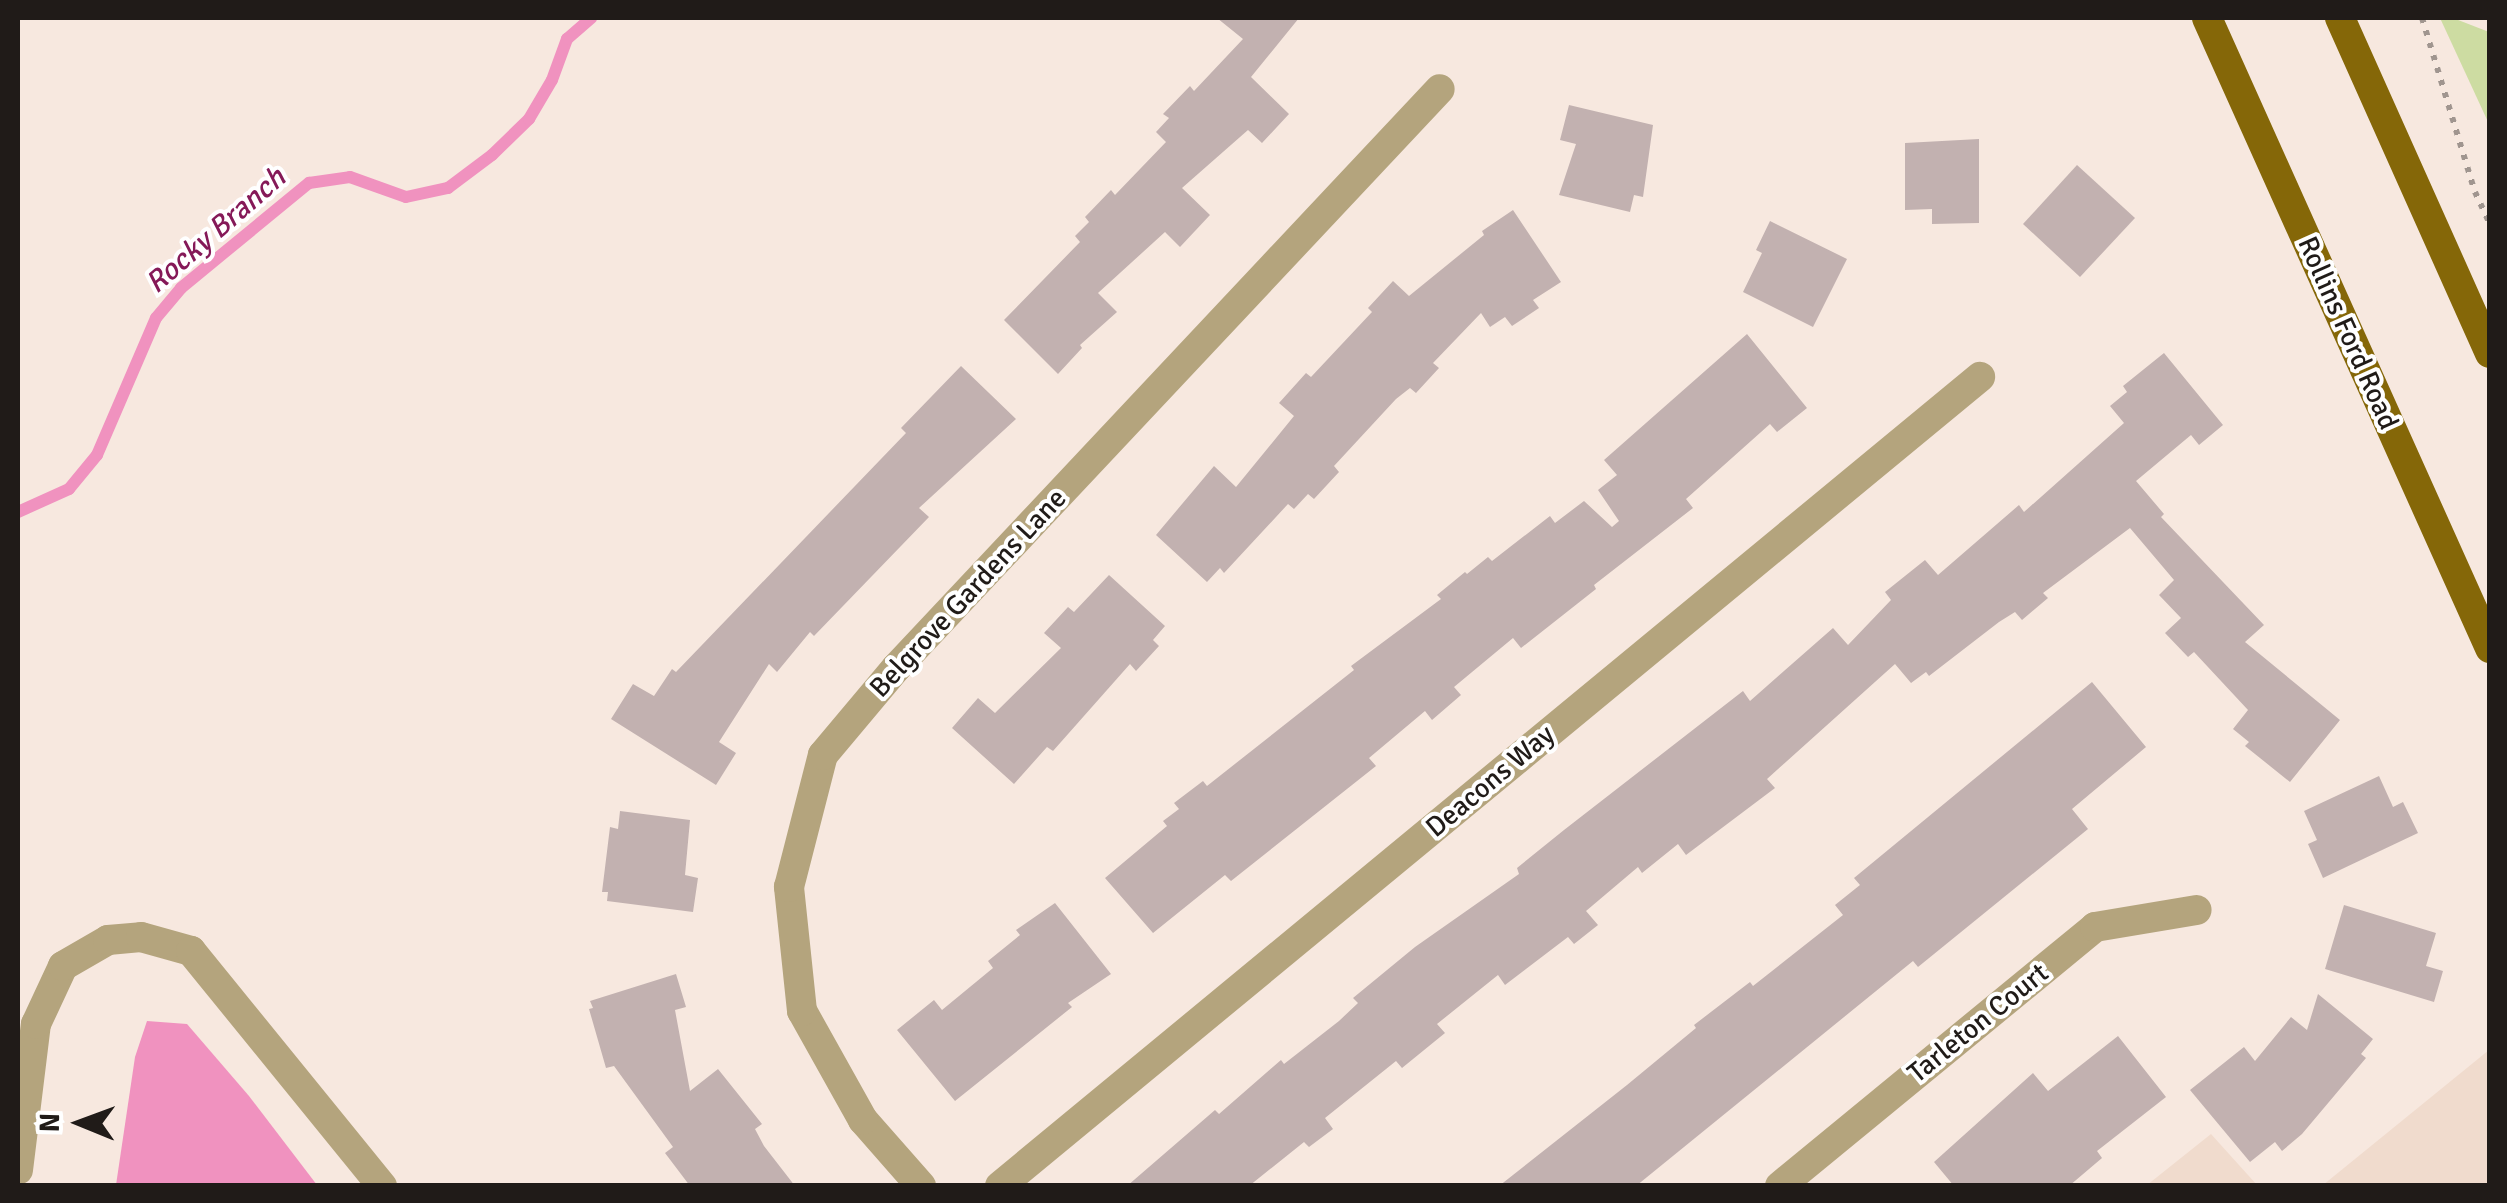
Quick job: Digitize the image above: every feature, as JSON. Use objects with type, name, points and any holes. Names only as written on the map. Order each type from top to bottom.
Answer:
[{"type":"main road","name":"Rollins Ford Road","points":[[2208,18],[2490,648]]},
{"type":"main road","points":[[2340,18],[2490,353]]},
{"type":"street","name":"Belgrove Gardens Lane","points":[[921,1186],[863,1120],[802,1011],[788,888],[823,755],[896,668],[1440,89]]},
{"type":"street","name":"Deacons Way","points":[[1000,1186],[1980,377]]},
{"type":"street","name":"Tarleton Court","points":[[1780,1186],[2095,927],[2197,910]]},
{"type":"street","points":[[18,1170],[36,1024],[63,966],[108,940],[142,937],[191,951],[382,1186]]},
{"type":"path","points":[[2422,18],[2475,192],[2490,224]]},
{"type":"shaded area","points":[[147,1021],[187,1024],[249,1096],[317,1185],[116,1185],[135,1057]]},
{"type":"shaded area","points":[[2489,1050],[2489,1185],[2323,1185]]},
{"type":"shaded area","points":[[2211,1134],[2257,1185],[2147,1185]]},
{"type":"green space","points":[[2440,18],[2453,18],[2489,32],[2489,124]]},
{"type":"building","points":[[1217,18],[1299,18],[1251,77],[1289,114],[1262,143],[1248,130],[1182,188],[1210,215],[1180,247],[1165,232],[1098,293],[1117,312],[1080,345],[1082,348],[1058,374],[1004,320],[1080,242],[1075,236],[1089,222],[1085,217],[1111,190],[1115,195],[1166,142],[1156,132],[1169,118],[1163,114],[1190,86],[1194,91],[1243,39]]},
{"type":"building","points":[[1569,105],[1653,125],[1643,197],[1634,195],[1630,212],[1559,195],[1576,144],[1560,140]]},
{"type":"building","points":[[1979,139],[1979,223],[1932,224],[1932,209],[1905,210],[1905,143]]},
{"type":"building","points":[[2077,165],[2135,218],[2080,277],[2023,224]]},
{"type":"building","points":[[1513,210],[1561,282],[1533,300],[1539,308],[1512,326],[1505,317],[1490,327],[1481,313],[1433,363],[1439,368],[1416,393],[1410,388],[1396,399],[1334,466],[1339,472],[1314,499],[1308,494],[1294,509],[1288,504],[1224,573],[1220,568],[1207,582],[1156,535],[1214,466],[1236,487],[1294,416],[1279,403],[1306,373],[1311,377],[1372,312],[1368,308],[1393,281],[1409,296],[1484,235],[1482,231]]},
{"type":"building","points":[[1770,221],[1847,259],[1813,327],[1743,292],[1762,253],[1756,250]]},
{"type":"building","points":[[1747,334],[1807,408],[1777,432],[1770,424],[1686,499],[1693,508],[1594,585],[1596,589],[1521,648],[1513,638],[1454,687],[1461,695],[1432,720],[1425,711],[1369,758],[1376,766],[1231,881],[1225,875],[1153,933],[1105,878],[1167,826],[1163,821],[1179,809],[1174,803],[1203,781],[1207,786],[1354,670],[1351,666],[1441,599],[1437,595],[1465,572],[1488,557],[1492,561],[1550,516],[1555,523],[1584,501],[1612,527],[1619,521],[1598,490],[1617,475],[1604,460]]},
{"type":"building","points":[[2164,353],[2223,425],[2199,445],[2191,435],[2136,481],[2164,514],[2161,517],[2264,625],[2245,642],[2340,720],[2290,782],[2245,746],[2249,742],[2233,729],[2248,710],[2194,652],[2188,657],[2165,633],[2181,618],[2159,595],[2174,580],[2130,528],[2043,593],[2048,598],[2022,620],[2015,612],[1929,676],[1926,672],[1911,683],[1895,664],[1767,779],[1775,788],[1686,855],[1678,844],[1642,873],[1638,867],[1586,911],[1598,925],[1574,944],[1568,937],[1505,985],[1498,975],[1437,1024],[1445,1033],[1402,1068],[1396,1061],[1325,1118],[1333,1129],[1309,1147],[1304,1142],[1249,1186],[1127,1186],[1215,1110],[1219,1114],[1281,1060],[1284,1064],[1339,1021],[1358,1003],[1353,998],[1415,947],[1519,874],[1517,868],[1743,691],[1750,701],[1833,628],[1848,645],[1891,600],[1885,592],[1925,560],[1938,575],[2019,505],[2024,512],[2124,423],[2110,406],[2127,392],[2123,386]]},
{"type":"building","points":[[961,366],[1016,419],[919,508],[929,517],[814,636],[810,632],[777,672],[769,664],[719,742],[736,753],[716,785],[611,719],[633,684],[654,696],[672,669],[676,672],[906,433],[901,428]]},
{"type":"building","points":[[1109,575],[1165,626],[1153,640],[1159,646],[1136,671],[1130,664],[1053,751],[1047,747],[1014,784],[952,728],[978,698],[995,713],[1061,648],[1044,633],[1068,607],[1074,612]]},
{"type":"building","points":[[2092,682],[2146,747],[2072,809],[2088,829],[1918,967],[1913,961],[1636,1186],[1499,1186],[1627,1085],[1696,1028],[1694,1025],[1750,982],[1753,986],[1843,915],[1835,905],[1860,885],[1854,878]]},
{"type":"building","points":[[2379,776],[2393,807],[2403,802],[2418,833],[2323,878],[2308,844],[2317,840],[2304,811]]},
{"type":"building","points":[[620,811],[690,820],[685,875],[698,878],[693,912],[607,901],[608,892],[602,892],[610,827],[618,829]]},
{"type":"building","points":[[1055,903],[1111,974],[1068,1003],[1072,1007],[955,1101],[897,1030],[934,1000],[942,1010],[993,968],[988,961],[1020,935],[1016,930]]},
{"type":"building","points":[[2344,905],[2436,933],[2426,966],[2443,971],[2434,1002],[2325,969]]},
{"type":"building","points":[[676,974],[686,1007],[675,1010],[690,1091],[718,1069],[762,1124],[755,1129],[764,1146],[795,1186],[690,1186],[665,1153],[673,1147],[614,1066],[606,1068],[590,1001]]},
{"type":"building","points":[[2318,994],[2373,1039],[2361,1054],[2366,1058],[2302,1134],[2282,1151],[2275,1142],[2250,1162],[2190,1090],[2244,1047],[2255,1061],[2291,1017],[2307,1030]]},
{"type":"building","points":[[2118,1036],[2166,1097],[2097,1151],[2102,1158],[2069,1186],[1954,1186],[1934,1162],[2033,1073],[2048,1091]]},
{"type":"waterway","name":"Rocky Branch","points":[[18,512],[69,489],[97,455],[156,318],[181,288],[309,183],[350,177],[406,197],[448,188],[492,155],[529,119],[552,80],[567,39],[591,18]]}]
